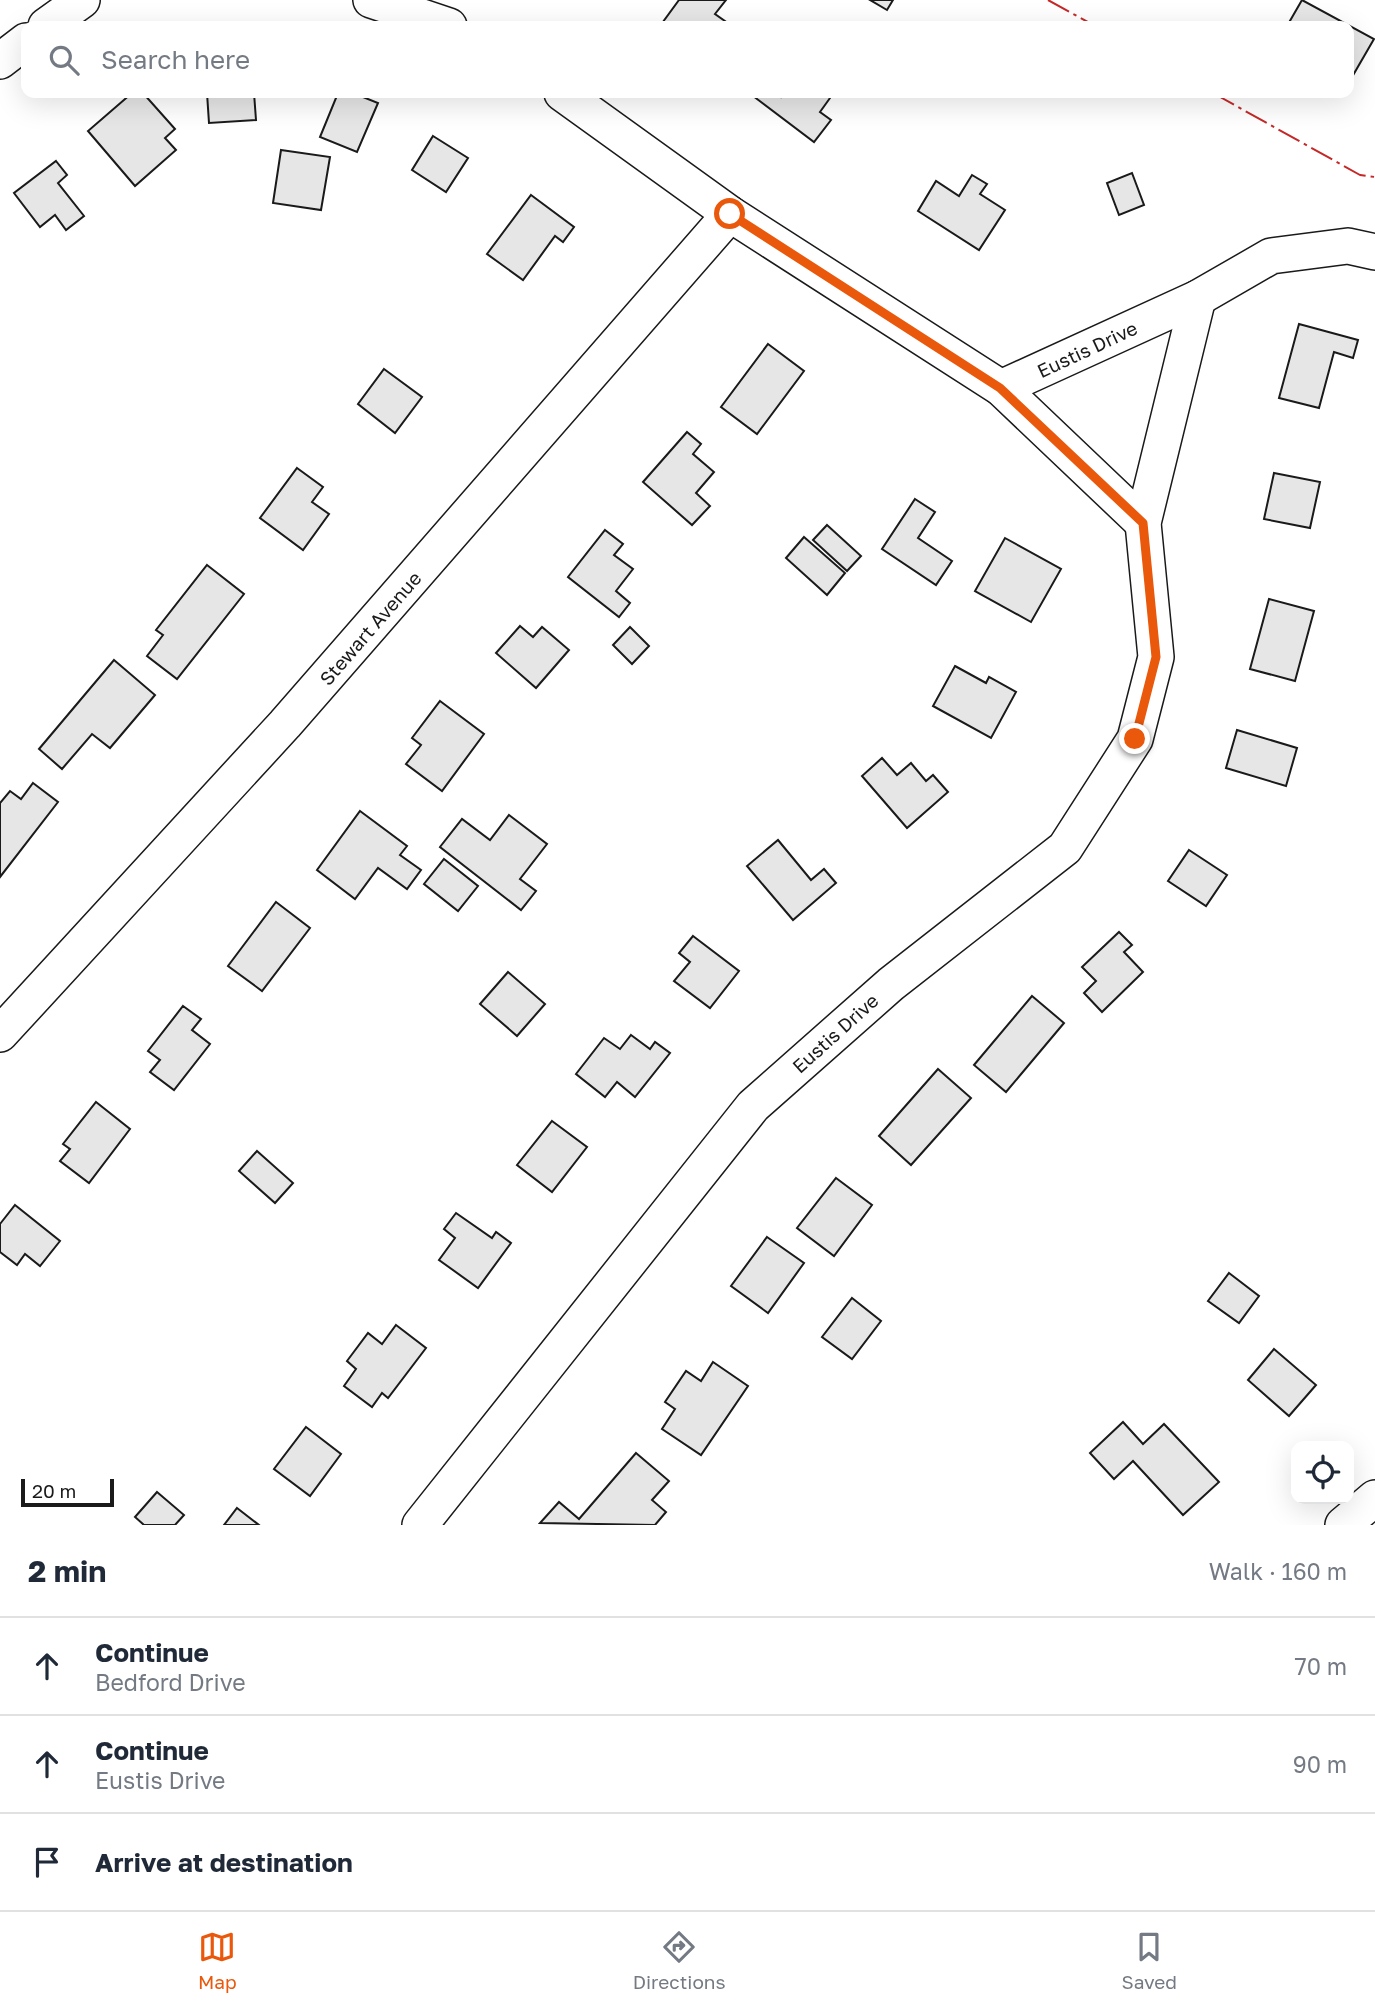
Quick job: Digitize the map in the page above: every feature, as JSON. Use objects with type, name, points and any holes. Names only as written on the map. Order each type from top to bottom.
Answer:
[{"type":"street","points":[[53,21],[82,0]]},
{"type":"street","points":[[371,0],[434,21]]},
{"type":"street","points":[[0,61],[21,45]]},
{"type":"street","points":[[569,98],[730,214],[1000,388],[1143,523]]},
{"type":"street","name":"Stewart Avenue","points":[[0,1034],[285,724],[730,214]]},
{"type":"street","name":"Eustis Drive","points":[[1000,388],[1198,298],[1271,256],[1348,246],[1375,252]]},
{"type":"street","name":"Eustis Drive","points":[[420,1525],[753,1106],[891,984],[1065,848],[1135,739],[1156,657],[1143,523],[1198,298]]},
{"type":"street","points":[[1343,1525],[1375,1498]]},
{"type":"building","points":[[679,0],[726,0],[715,14],[725,21],[664,21]]},
{"type":"building","points":[[870,0],[893,0],[887,10]]},
{"type":"building","points":[[1302,0],[1341,21],[1290,21]]},
{"type":"building","points":[[1354,28],[1374,39],[1354,74]]},
{"type":"building","points":[[126,98],[147,98],[175,129],[165,138],[176,150],[135,186],[88,131]]},
{"type":"building","points":[[207,98],[254,98],[256,120],[209,123]]},
{"type":"building","points":[[336,98],[366,98],[378,103],[357,152],[320,137]]},
{"type":"building","points":[[756,98],[830,98],[820,112],[831,120],[814,142]]},
{"type":"building","points":[[433,136],[468,158],[446,192],[412,170]]},
{"type":"building","points":[[281,150],[330,157],[321,210],[273,203]]},
{"type":"building","points":[[56,161],[67,175],[58,183],[84,216],[66,230],[55,215],[40,227],[14,193]]},
{"type":"building","points":[[1132,173],[1144,205],[1119,215],[1107,183]]},
{"type":"building","points":[[972,175],[987,184],[980,194],[1005,210],[979,250],[918,211],[936,181],[959,196]]},
{"type":"building","points":[[531,195],[574,227],[563,242],[555,236],[523,280],[487,254]]},
{"type":"building","points":[[1299,324],[1358,340],[1353,358],[1334,352],[1319,408],[1279,398]]},
{"type":"building","points":[[768,344],[804,371],[757,434],[721,407]]},
{"type":"building","points":[[384,369],[422,397],[395,433],[358,404]]},
{"type":"building","points":[[687,432],[701,444],[693,454],[714,472],[696,493],[710,506],[692,525],[643,482]]},
{"type":"building","points":[[297,468],[323,487],[312,502],[329,514],[303,550],[260,518]]},
{"type":"building","points":[[1274,473],[1320,482],[1310,528],[1264,519]]},
{"type":"building","points":[[915,499],[935,512],[918,538],[952,561],[936,585],[882,549]]},
{"type":"building","points":[[827,525],[861,556],[847,571],[813,540]]},
{"type":"building","points":[[605,530],[623,544],[614,555],[633,569],[616,591],[630,603],[619,617],[568,577]]},
{"type":"building","points":[[804,537],[845,573],[827,595],[786,558]]},
{"type":"building","points":[[1005,538],[1061,569],[1031,622],[975,591]]},
{"type":"building","points":[[207,565],[244,594],[177,679],[147,656],[163,635],[156,630]]},
{"type":"building","points":[[1269,599],[1314,611],[1295,681],[1250,669]]},
{"type":"building","points":[[520,626],[533,637],[542,627],[569,650],[536,688],[496,653]]},
{"type":"building","points":[[630,627],[649,646],[632,664],[613,645]]},
{"type":"building","points":[[114,660],[155,695],[110,748],[92,734],[62,769],[39,749]]},
{"type":"building","points":[[955,666],[986,683],[989,677],[1016,692],[991,738],[933,706]]},
{"type":"building","points":[[440,701],[484,734],[442,791],[406,764],[421,745],[412,738]]},
{"type":"building","points":[[1237,730],[1297,748],[1286,786],[1226,768]]},
{"type":"building","points":[[882,758],[897,775],[911,763],[926,781],[933,775],[948,792],[907,828],[862,776]]},
{"type":"building","points":[[33,783],[58,802],[0,877],[0,803],[10,791],[21,799]]},
{"type":"building","points":[[360,811],[407,846],[400,855],[421,870],[407,889],[378,868],[355,899],[317,870]]},
{"type":"building","points":[[509,815],[547,844],[520,879],[536,891],[521,910],[440,847],[462,819],[490,840]]},
{"type":"building","points":[[778,840],[811,880],[824,869],[836,883],[793,920],[747,866]]},
{"type":"building","points":[[1189,850],[1227,875],[1206,906],[1168,881]]},
{"type":"building","points":[[444,859],[478,886],[458,911],[424,884]]},
{"type":"building","points":[[276,902],[310,928],[262,991],[228,966]]},
{"type":"building","points":[[1119,932],[1132,945],[1124,952],[1143,972],[1102,1012],[1084,993],[1096,981],[1082,967]]},
{"type":"building","points":[[693,936],[739,971],[710,1008],[674,981],[690,962],[679,953]]},
{"type":"building","points":[[508,972],[545,1004],[517,1036],[480,1004]]},
{"type":"building","points":[[1032,996],[1064,1023],[1006,1092],[974,1065]]},
{"type":"building","points":[[183,1006],[201,1019],[192,1030],[210,1044],[174,1090],[150,1072],[160,1060],[148,1051]]},
{"type":"building","points":[[631,1035],[650,1049],[655,1042],[670,1053],[635,1097],[617,1082],[605,1097],[576,1074],[604,1038],[620,1049]]},
{"type":"building","points":[[938,1069],[971,1098],[911,1165],[879,1136]]},
{"type":"building","points":[[96,1102],[130,1129],[89,1183],[60,1161],[70,1149],[63,1144]]},
{"type":"building","points":[[552,1121],[587,1147],[552,1192],[517,1165]]},
{"type":"building","points":[[257,1151],[293,1183],[275,1203],[239,1171]]},
{"type":"building","points":[[836,1178],[872,1205],[834,1256],[797,1228]]},
{"type":"building","points":[[15,1205],[60,1241],[40,1266],[25,1254],[17,1265],[0,1252],[0,1224]]},
{"type":"building","points":[[456,1213],[492,1238],[496,1232],[511,1243],[478,1288],[439,1260],[455,1238],[444,1229]]},
{"type":"building","points":[[767,1237],[804,1263],[768,1313],[731,1286]]},
{"type":"building","points":[[1229,1273],[1259,1296],[1239,1323],[1208,1301]]},
{"type":"building","points":[[852,1298],[881,1321],[852,1359],[822,1337]]},
{"type":"building","points":[[396,1325],[426,1348],[388,1398],[382,1393],[372,1407],[344,1386],[356,1369],[347,1361],[368,1333],[382,1344]]},
{"type":"building","points":[[1274,1349],[1316,1385],[1289,1416],[1248,1380]]},
{"type":"building","points":[[713,1362],[748,1386],[701,1455],[662,1429],[675,1409],[665,1402],[686,1371],[701,1381]]},
{"type":"building","points":[[1123,1422],[1143,1444],[1164,1424],[1219,1482],[1183,1515],[1133,1461],[1114,1479],[1090,1453]]},
{"type":"building","points":[[306,1427],[341,1454],[310,1496],[274,1469]]},
{"type":"building","points":[[636,1453],[669,1481],[652,1500],[666,1512],[655,1525],[540,1523],[559,1502],[579,1519]]},
{"type":"building","points":[[157,1492],[184,1515],[175,1525],[144,1525],[135,1517]]},
{"type":"building","points":[[237,1508],[259,1525],[224,1525]]},
{"type":"power","points":[[1048,0],[1086,21]]},
{"type":"power","points":[[1222,98],[1360,175],[1375,177]]},
{"type":"route","points":[[730,214],[1000,388],[1143,523],[1156,657],[1135,739]]}]
